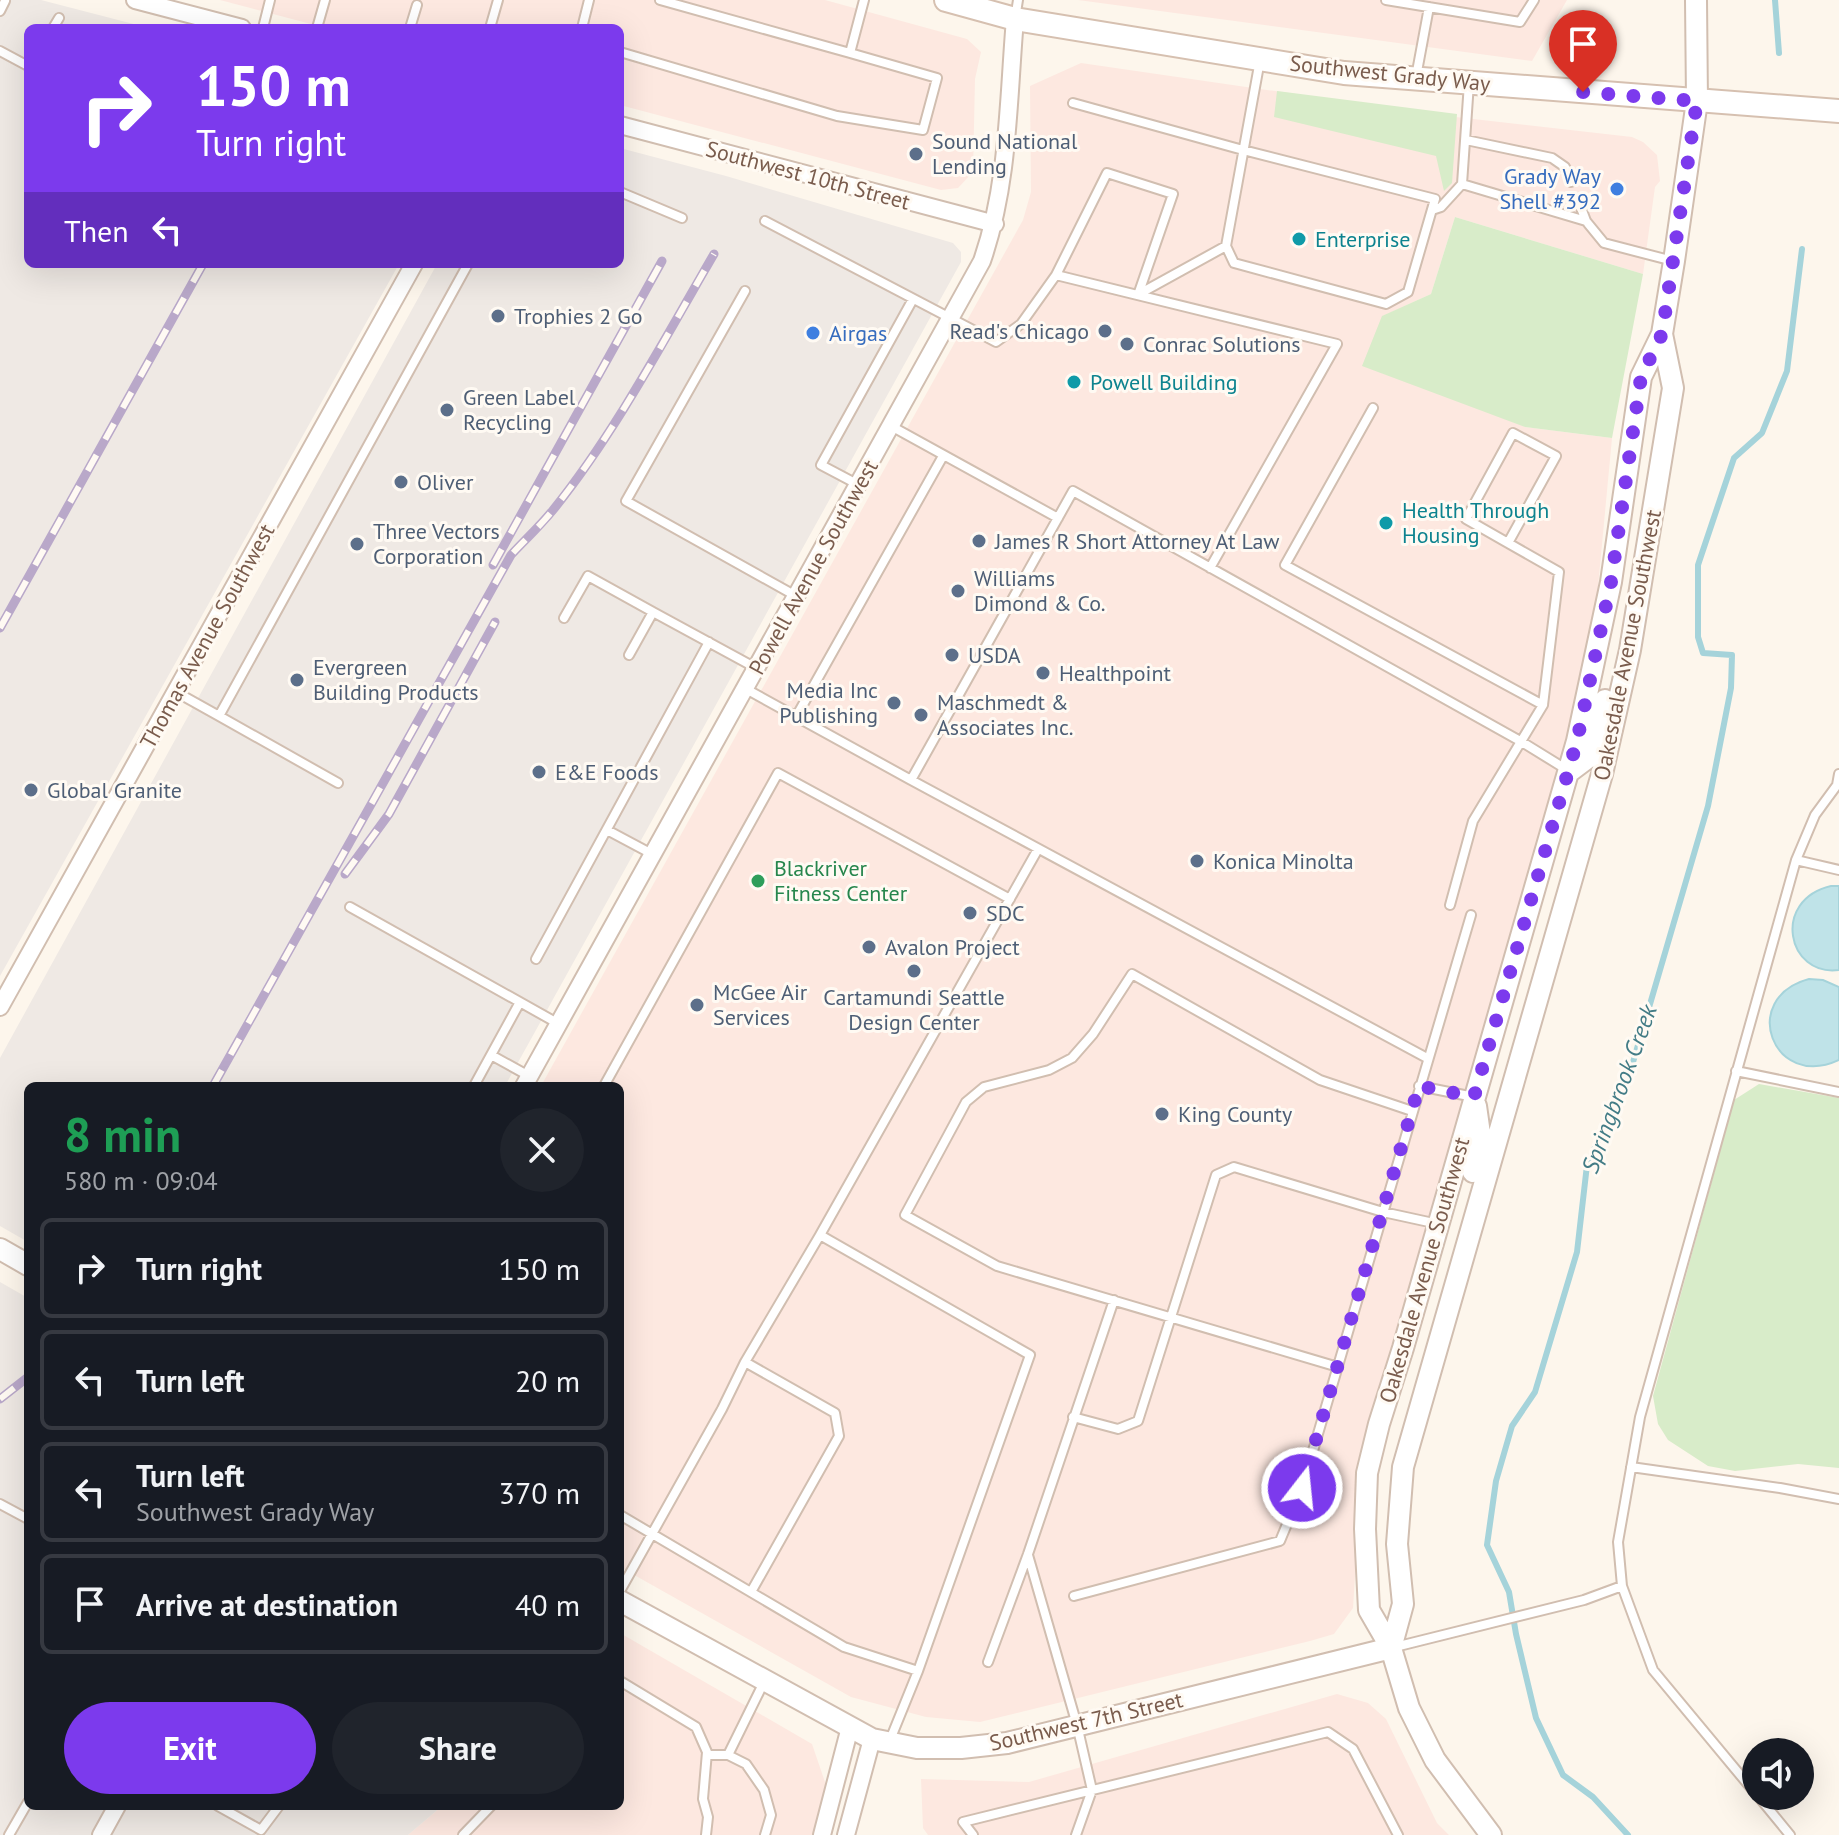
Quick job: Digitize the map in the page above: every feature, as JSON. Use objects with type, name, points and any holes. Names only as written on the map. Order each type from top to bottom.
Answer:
[{"type":"main road","name":"Southwest Grady Way","points":[[946,0],[1017,10],[1344,73],[1839,111]]},
{"type":"street","points":[[135,0],[227,24]]},
{"type":"street","name":"Oakesdale Avenue Southwest","points":[[1491,1835],[1435,1760],[1409,1708],[1391,1648],[1369,1610],[1365,1529],[1367,1473],[1569,772],[1611,582],[1641,377],[1662,334],[1697,101],[1696,0]]},
{"type":"street","name":"Powell Avenue Southwest","points":[[527,1081],[982,261],[995,224],[1003,182],[1017,10]]},
{"type":"street","name":"Southwest 10th Street","points":[[624,126],[995,224]]},
{"type":"street","name":"Thomas Avenue Southwest","points":[[0,1007],[412,268]]},
{"type":"street","name":"Oakesdale Avenue Southwest","points":[[1391,1648],[1403,1604],[1397,1544],[1403,1467],[1602,774],[1630,650],[1673,388],[1662,334]]},
{"type":"street","points":[[1569,772],[1593,754],[1627,605],[1646,564]]},
{"type":"street","points":[[1444,1320],[1441,1287],[1481,1141],[1474,1097]]},
{"type":"street","points":[[1,1251],[24,1263]]},
{"type":"street","name":"Southwest 7th Street","points":[[624,1603],[850,1727],[881,1741],[917,1748],[961,1748],[1007,1743],[1391,1648]]},
{"type":"street","points":[[822,1835],[850,1727]]},
{"type":"street","points":[[846,1835],[881,1741]]},
{"type":"street","points":[[101,1835],[115,1810]]},
{"type":"lane","points":[[264,24],[270,0]]},
{"type":"lane","points":[[318,24],[325,0]]},
{"type":"lane","points":[[491,24],[498,0]]},
{"type":"lane","points":[[583,24],[589,0]]},
{"type":"lane","points":[[624,53],[837,116],[923,130],[937,78],[660,0]]},
{"type":"lane","points":[[850,53],[864,0]]},
{"type":"lane","points":[[1386,0],[1520,22],[1534,0]]},
{"type":"lane","points":[[0,11],[5,1]]},
{"type":"lane","points":[[411,24],[417,5]]},
{"type":"lane","points":[[1415,78],[1429,7]]},
{"type":"lane","points":[[55,24],[59,18]]},
{"type":"lane","points":[[0,51],[24,64]]},
{"type":"lane","points":[[1073,103],[1243,150],[1435,199],[1408,292],[1386,304],[1234,263],[1226,246],[1243,150],[1260,59]]},
{"type":"lane","points":[[1432,210],[1441,207],[1462,184],[1469,82]]},
{"type":"lane","points":[[1466,140],[1552,158],[1565,167],[1571,182]]},
{"type":"lane","points":[[765,221],[996,342],[1021,324],[1056,275],[1107,173],[1173,194],[1138,295]]},
{"type":"lane","points":[[1462,184],[1586,221]]},
{"type":"lane","points":[[624,194],[682,218]]},
{"type":"lane","points":[[1580,205],[1586,221],[1604,243],[1674,261]]},
{"type":"lane","points":[[1138,295],[1226,246]]},
{"type":"lane","points":[[219,716],[466,268]]},
{"type":"lane","points":[[1056,275],[1337,344],[1210,568]]},
{"type":"lane","points":[[745,291],[626,501],[797,597]]},
{"type":"lane","points":[[859,485],[821,465],[913,299]]},
{"type":"lane","points":[[1373,408],[1285,565],[1543,705]]},
{"type":"lane","points":[[891,426],[1058,518]]},
{"type":"lane","points":[[1450,905],[1473,821],[1543,705],[1559,572],[1508,543],[1466,519],[1513,433],[1556,456],[1508,543]]},
{"type":"lane","points":[[796,717],[943,456]]},
{"type":"lane","points":[[911,780],[1073,491],[1522,742],[1569,772]]},
{"type":"lane","points":[[564,618],[588,576],[757,668]]},
{"type":"lane","points":[[629,655],[653,612]]},
{"type":"lane","points":[[536,959],[709,642]]},
{"type":"lane","points":[[746,689],[1427,1058]]},
{"type":"lane","points":[[176,692],[338,783]]},
{"type":"lane","points":[[606,1082],[778,773],[1010,899]]},
{"type":"lane","points":[[1742,1777],[1653,1670],[1622,1586],[1618,1542],[1640,1417],[1796,860],[1815,815],[1838,786],[1839,774]]},
{"type":"lane","points":[[607,830],[653,855]]},
{"type":"lane","points":[[624,1584],[745,1362],[1038,849]]},
{"type":"lane","points":[[1796,860],[1839,870]]},
{"type":"lane","points":[[350,907],[559,1024]]},
{"type":"lane","points":[[1074,1596],[1280,1541],[1302,1488],[1471,915]]},
{"type":"lane","points":[[1338,1367],[997,1266],[905,1215],[966,1102],[984,1087],[1049,1070],[1072,1058],[1093,1034],[1132,974],[1320,1080],[1412,1111]]},
{"type":"lane","points":[[476,1082],[520,1002]]},
{"type":"lane","points":[[491,1055],[527,1081]]},
{"type":"lane","points":[[1736,1071],[1839,1092]]},
{"type":"lane","points":[[1419,1086],[1474,1097]]},
{"type":"lane","points":[[1073,1417],[1118,1429],[1138,1421],[1216,1175],[1234,1167],[1383,1212],[1438,1224]]},
{"type":"lane","points":[[820,1235],[1030,1355],[918,1671],[881,1741]]},
{"type":"lane","points":[[988,1662],[1114,1300]]},
{"type":"lane","points":[[745,1362],[835,1413],[839,1436],[751,1592]]},
{"type":"lane","points":[[1631,1467],[1839,1499]]},
{"type":"lane","points":[[0,1504],[24,1517]]},
{"type":"lane","points":[[624,1517],[844,1647],[918,1671]]},
{"type":"lane","points":[[1028,1554],[1077,1725],[1092,1790],[1076,1835]]},
{"type":"lane","points":[[1391,1648],[1570,1603],[1622,1586]]},
{"type":"lane","points":[[728,1755],[765,1680]]},
{"type":"lane","points":[[624,1683],[696,1727],[708,1755],[703,1799],[708,1817],[706,1835]]},
{"type":"lane","points":[[973,1835],[963,1822],[1328,1732],[1353,1749],[1398,1835]]},
{"type":"lane","points":[[708,1755],[728,1755],[746,1764],[764,1790],[771,1815],[765,1835]]},
{"type":"lane","points":[[9,1835],[24,1809]]},
{"type":"lane","points":[[225,1810],[261,1830],[276,1810]]},
{"type":"lane","points":[[463,1835],[487,1810]]},
{"type":"lane","points":[[1769,1810],[1790,1835]]},
{"type":"shaded area","points":[[0,0],[41,0],[134,24],[24,24],[24,268],[397,268],[0,976]]},
{"type":"shaded area","points":[[220,0],[825,0],[967,39],[981,52],[975,79],[973,172],[958,188],[941,190],[624,106],[624,24],[311,24]]},
{"type":"shaded area","points":[[1078,0],[1567,0],[1532,61]]},
{"type":"shaded area","points":[[1081,63],[1447,116],[1632,137],[1657,155],[1660,181],[1655,187],[1643,274],[1455,217],[1431,294],[1383,316],[1525,427],[1612,438],[1591,661],[1531,882],[1366,1438],[1355,1497],[1353,1608],[1334,1634],[980,1722],[926,1717],[851,1697],[624,1569],[624,1082],[543,1082],[1023,220],[1031,192],[1030,86]]},
{"type":"shaded area","points":[[624,149],[953,243],[961,252],[961,262],[507,1082],[24,1082],[24,1240],[0,1226],[0,1058],[435,268],[624,268]]},
{"type":"shaded area","points":[[0,1282],[24,1296],[24,1810],[437,1810],[408,1835],[0,1835]]},
{"type":"shaded area","points":[[624,1635],[812,1744],[826,1785],[814,1835],[408,1835],[437,1810],[624,1810]]},
{"type":"shaded area","points":[[1337,1694],[1368,1703],[1386,1719],[1437,1823],[1449,1835],[928,1835],[923,1828],[921,1779],[1029,1782]]},
{"type":"green space","points":[[1277,91],[1457,114],[1452,183],[1444,191],[1436,156],[1274,117]]},
{"type":"green space","points":[[1455,217],[1643,274],[1612,438],[1525,427],[1362,366],[1382,316],[1431,294]]},
{"type":"green space","points":[[1759,1084],[1839,1098],[1839,1468],[1798,1464],[1735,1471],[1708,1466],[1668,1440],[1658,1424],[1653,1396],[1734,1100]]},
{"type":"water","points":[[1839,886],[1839,970],[1821,969],[1807,962],[1793,936],[1793,921],[1800,906],[1812,894]]},
{"type":"water","points":[[1809,979],[1823,980],[1839,987],[1839,1060],[1816,1066],[1796,1063],[1782,1053],[1773,1038],[1770,1021],[1774,1004],[1787,989]]},
{"type":"waterway","points":[[1775,0],[1779,53]]},
{"type":"waterway","name":"Springbrook Creek","points":[[1628,1835],[1593,1797],[1563,1775],[1536,1718],[1509,1592],[1487,1545],[1496,1481],[1512,1426],[1535,1392],[1577,1252],[1587,1165],[1631,1069],[1708,806],[1731,688],[1732,655],[1703,653],[1698,637],[1698,565],[1734,458],[1762,433],[1787,371],[1802,249]]},
{"type":"railway","points":[[215,1082],[511,555],[553,510],[597,450],[714,254]]},
{"type":"railway","points":[[493,565],[662,261]]},
{"type":"railway","points":[[0,628],[201,268]]},
{"type":"railway","points":[[345,874],[389,814],[495,622]]},
{"type":"railway","points":[[0,1399],[24,1380]]},
{"type":"place","name":"Sound National Lending","points":[[916,154]]},
{"type":"place","name":"Grady Way Shell #392","points":[[1617,189]]},
{"type":"place","name":"Enterprise","points":[[1299,239]]},
{"type":"place","name":"Trophies 2 Go","points":[[498,316]]},
{"type":"place","name":"Read's Chicago","points":[[1105,331]]},
{"type":"place","name":"Airgas","points":[[813,333]]},
{"type":"place","name":"Conrac Solutions","points":[[1127,344]]},
{"type":"place","name":"Powell Building","points":[[1074,382]]},
{"type":"place","name":"Green Label Recycling","points":[[447,410]]},
{"type":"place","name":"Oliver","points":[[401,482]]},
{"type":"place","name":"Health Through Housing","points":[[1386,523]]},
{"type":"place","name":"James R Short Attorney At Law","points":[[979,541]]},
{"type":"place","name":"Three Vectors Corporation","points":[[357,544]]},
{"type":"place","name":"Williams Dimond & Co.","points":[[958,591]]},
{"type":"place","name":"USDA","points":[[952,655]]},
{"type":"place","name":"Healthpoint","points":[[1043,673]]},
{"type":"place","name":"Evergreen Building Products","points":[[297,680]]},
{"type":"place","name":"Media Inc Publishing","points":[[894,703]]},
{"type":"place","name":"Maschmedt & Associates Inc.","points":[[921,715]]},
{"type":"place","name":"E&E Foods","points":[[539,772]]},
{"type":"place","name":"Global Granite","points":[[31,790]]},
{"type":"place","name":"Konica Minolta","points":[[1197,861]]},
{"type":"place","name":"Blackriver Fitness Center","points":[[758,881]]},
{"type":"place","name":"SDC","points":[[970,913]]},
{"type":"place","name":"Avalon Project","points":[[869,947]]},
{"type":"place","name":"Cartamundi Seattle Design Center","points":[[914,971]]},
{"type":"place","name":"McGee Air Services","points":[[697,1005]]},
{"type":"place","name":"King County","points":[[1162,1114]]},
{"type":"route","points":[[1302,1488],[1419,1086],[1474,1097],[1577,741],[1611,582],[1641,377],[1662,334],[1697,101],[1583,92]]}]
